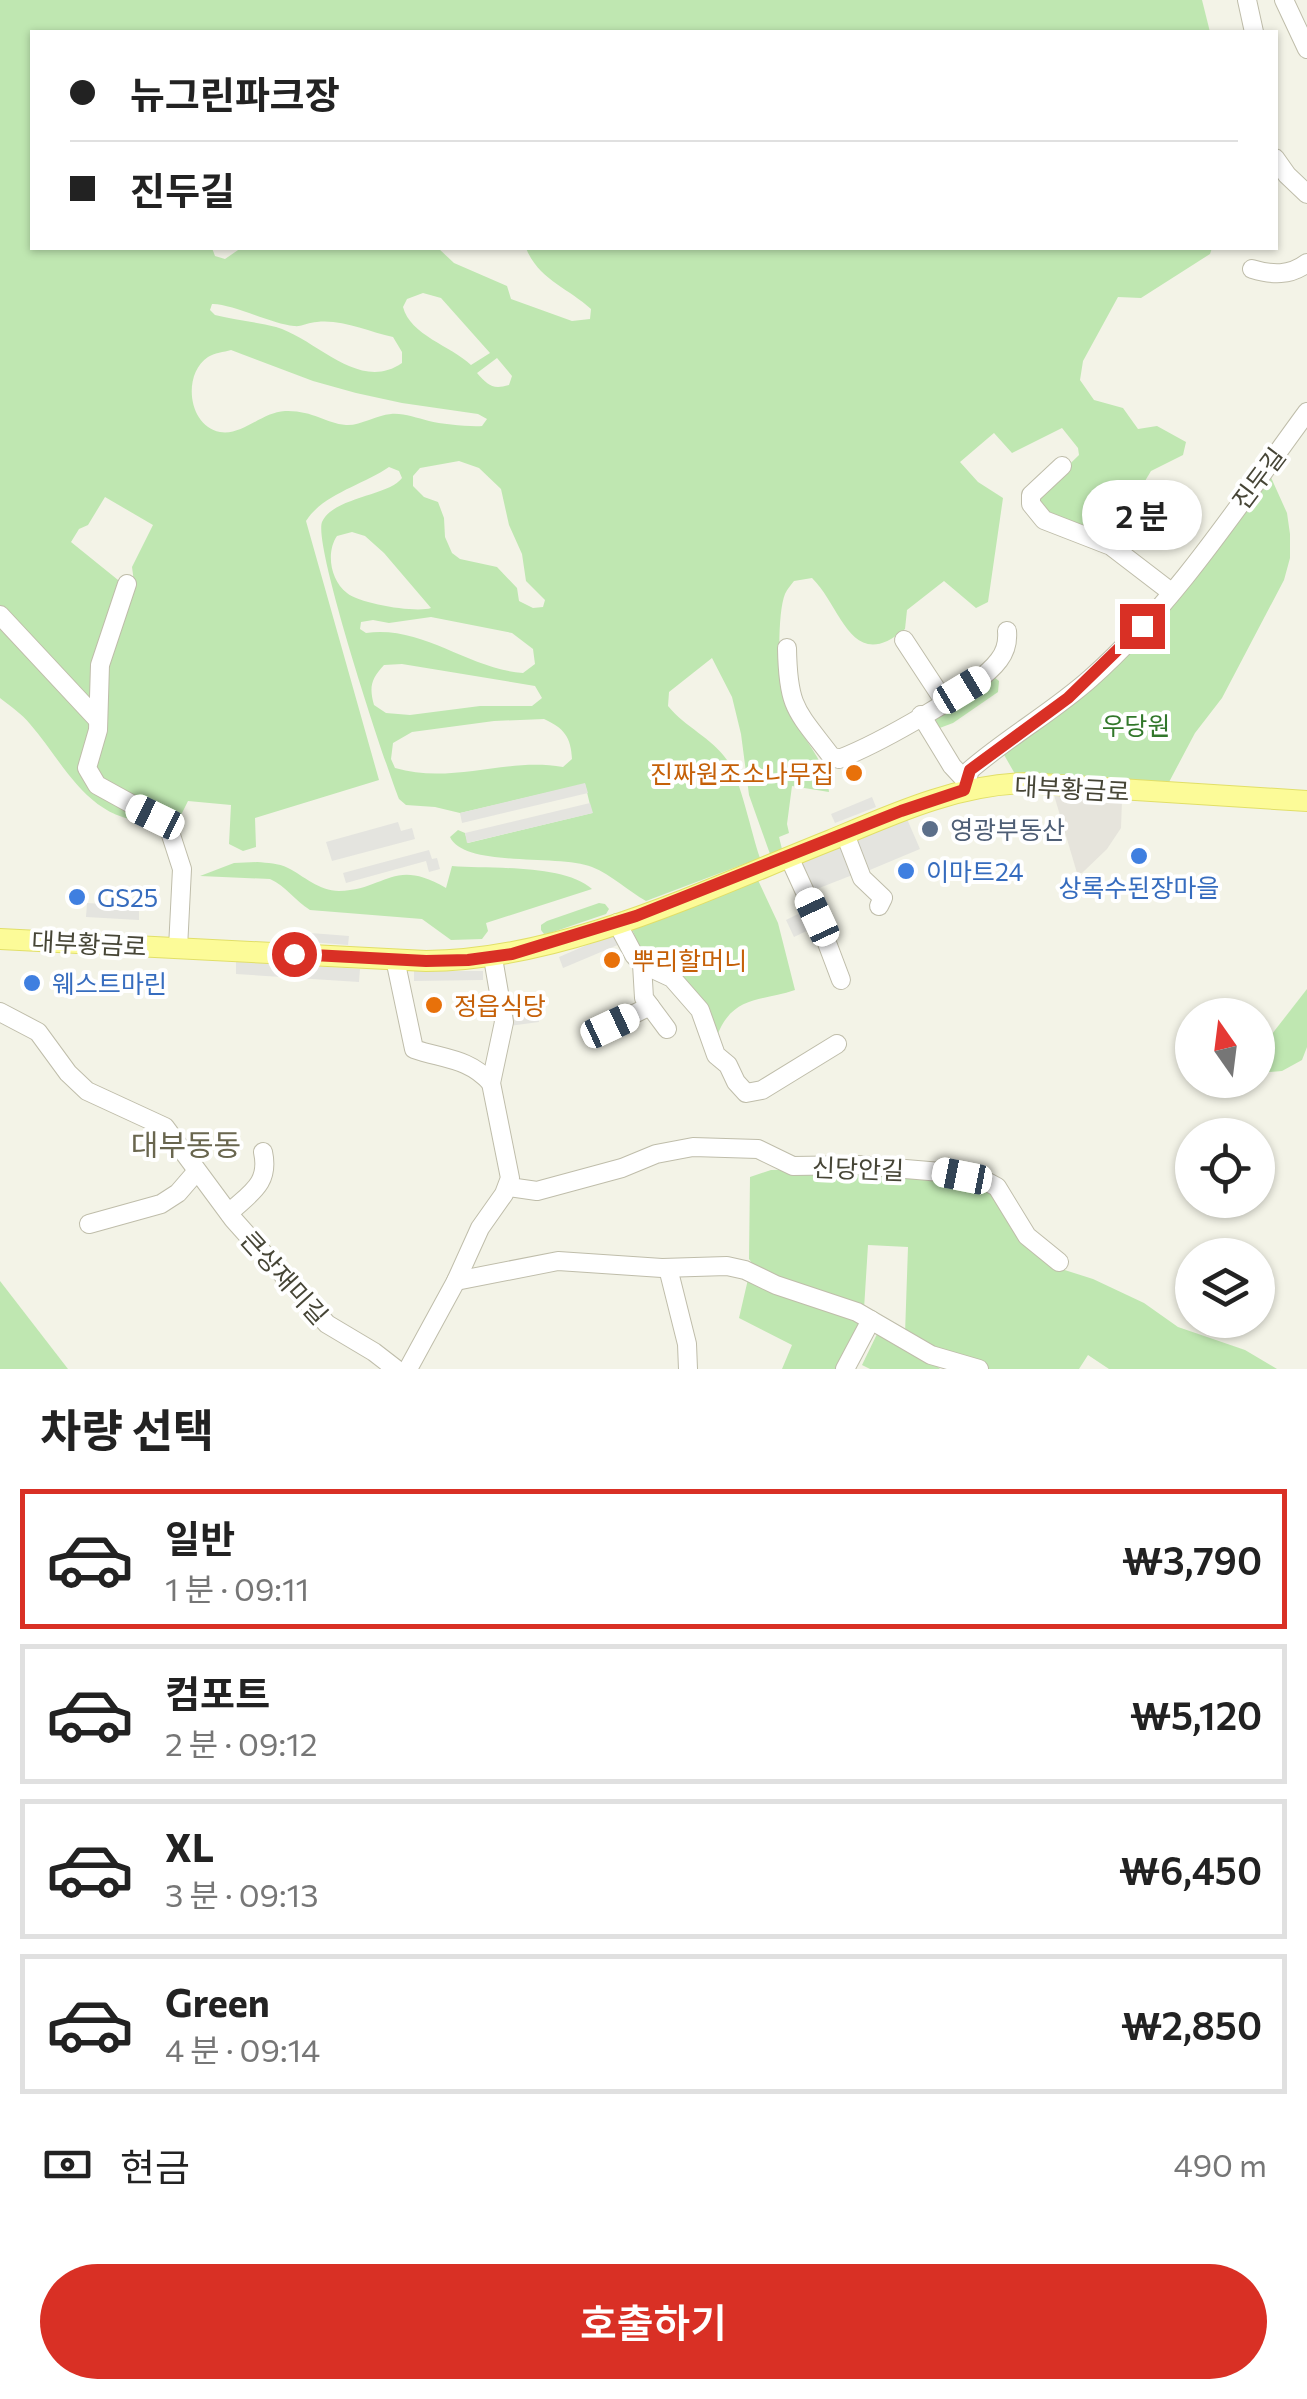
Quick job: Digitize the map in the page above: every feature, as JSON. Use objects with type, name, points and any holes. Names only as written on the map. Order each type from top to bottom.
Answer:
[{"type":"main road","name":"대부황금로","points":[[0,939],[395,959],[493,958],[617,923],[965,785],[1026,784],[1307,801]]},
{"type":"street","points":[[1247,0],[1254,30]]},
{"type":"street","points":[[1284,0],[1307,49]]},
{"type":"street","points":[[1278,162],[1307,194]]},
{"type":"street","points":[[1252,268],[1278,274],[1292,272],[1307,263]]},
{"type":"street","name":"진두길","points":[[965,785],[980,762],[1093,676],[1171,592],[1307,412]]},
{"type":"street","points":[[1062,466],[1031,496],[1031,504],[1040,516],[1111,546],[1171,592]]},
{"type":"street","name":"대부황금로","points":[[127,584],[100,664],[96,738],[86,762],[90,776],[105,792],[155,817],[170,832],[182,881],[178,948]]},
{"type":"street","points":[[0,615],[98,720]]},
{"type":"street","points":[[787,648],[792,704],[834,758],[844,757],[921,715],[990,670],[1006,650],[1007,631]]},
{"type":"street","points":[[904,640],[944,701]]},
{"type":"street","points":[[921,715],[965,785]]},
{"type":"street","points":[[846,834],[862,878],[883,898],[879,906]]},
{"type":"street","points":[[789,856],[841,980]]},
{"type":"street","points":[[617,923],[642,964],[672,978],[688,995],[704,1018],[716,1056],[728,1065],[746,1092],[762,1090],[837,1044]]},
{"type":"street","points":[[408,1369],[480,1228],[508,1187],[510,1168],[491,1083],[504,1022],[493,958]]},
{"type":"street","points":[[395,959],[414,1049],[454,1058],[491,1083]]},
{"type":"street","points":[[642,964],[641,987],[667,1030]]},
{"type":"street","points":[[610,1026],[650,1006]]},
{"type":"street","name":"큰상재미길","points":[[0,1012],[38,1032],[86,1091],[164,1127],[228,1213],[328,1324],[396,1369]]},
{"type":"street","name":"신당안길","points":[[508,1187],[537,1191],[622,1168],[656,1154],[693,1147],[758,1149],[792,1166],[858,1165],[941,1172],[997,1186],[1027,1236],[1059,1262]]},
{"type":"street","name":"큰상재미길","points":[[228,1213],[263,1179],[263,1152]]},
{"type":"street","points":[[88,1224],[161,1204],[178,1193],[197,1171]]},
{"type":"street","points":[[456,1281],[558,1260],[744,1270],[874,1322],[949,1364],[979,1369]]},
{"type":"street","points":[[668,1268],[688,1344],[688,1369]]},
{"type":"street","points":[[845,1369],[874,1322]]},
{"type":"street","points":[[853,1369],[874,1322]]},
{"type":"shaded area","points":[[585,783],[588,793],[462,823],[460,813]]},
{"type":"shaded area","points":[[1054,795],[1122,800],[1121,828],[1107,849],[1082,873],[1077,873]]},
{"type":"shaded area","points":[[872,797],[876,807],[835,823],[831,814]]},
{"type":"shaded area","points":[[590,803],[593,813],[467,843],[465,833]]},
{"type":"shaded area","points":[[907,819],[920,849],[865,872],[853,841]]},
{"type":"shaded area","points":[[398,822],[401,831],[412,828],[415,839],[332,861],[326,842]]},
{"type":"shaded area","points":[[843,845],[855,874],[809,892],[798,863]]},
{"type":"shaded area","points":[[429,850],[440,869],[429,872],[426,861],[346,883],[343,873]]},
{"type":"shaded area","points":[[87,903],[139,906],[139,920],[86,917]]},
{"type":"shaded area","points":[[808,909],[817,926],[794,937],[786,920]]},
{"type":"shaded area","points":[[298,932],[349,936],[348,945],[297,941]]},
{"type":"shaded area","points":[[615,933],[620,944],[563,968],[559,957]]},
{"type":"shaded area","points":[[236,961],[360,969],[359,982],[236,974]]},
{"type":"shaded area","points":[[414,971],[483,971],[483,980],[414,981]]},
{"type":"shaded area","points":[[536,1005],[539,1022],[509,1026],[506,1009]]},
{"type":"green space","points":[[0,0],[1202,0],[1210,30],[30,30],[30,250],[213,250],[215,256],[225,259],[238,250],[440,250],[454,263],[507,286],[511,299],[572,321],[590,319],[591,309],[538,268],[527,250],[1211,250],[1141,298],[1118,297],[1083,361],[1080,380],[1094,400],[1123,408],[1138,429],[1157,426],[1186,442],[1183,455],[1151,471],[1109,541],[1041,511],[1036,504],[1037,496],[1079,455],[1062,428],[1012,453],[994,433],[960,462],[978,482],[1003,498],[988,602],[976,608],[944,581],[907,610],[905,629],[872,645],[850,632],[812,578],[794,581],[788,589],[782,603],[780,632],[785,703],[823,769],[829,792],[792,786],[789,833],[779,837],[782,849],[770,854],[749,795],[732,697],[712,658],[669,692],[668,706],[714,745],[732,768],[760,858],[646,901],[592,867],[473,853],[459,847],[450,837],[458,830],[465,833],[468,843],[592,813],[585,784],[460,813],[406,805],[399,799],[352,656],[322,539],[322,522],[337,507],[386,489],[402,478],[399,471],[389,467],[322,504],[306,521],[379,780],[255,818],[256,847],[243,851],[229,844],[231,805],[188,801],[181,815],[169,820],[99,783],[90,757],[101,730],[103,667],[134,582],[132,567],[153,525],[105,497],[88,525],[79,529],[71,542],[123,584],[97,661],[94,709],[0,609]],"holes":[[[423,293],[441,298],[490,353],[471,365],[414,325],[403,307],[407,299]],[[212,304],[229,307],[294,326],[314,322],[355,326],[393,337],[402,352],[402,363],[386,371],[354,368],[291,333],[215,315],[210,310]],[[231,350],[356,393],[478,414],[487,419],[482,426],[470,426],[391,414],[346,425],[303,412],[285,411],[236,431],[220,432],[201,420],[195,410],[192,387],[200,365],[210,356]],[[497,358],[512,376],[509,385],[498,387],[477,373]],[[459,461],[479,468],[501,489],[509,525],[522,554],[526,581],[545,600],[543,607],[533,608],[519,601],[517,588],[497,567],[460,559],[452,553],[438,502],[424,497],[413,486],[413,476],[420,468]],[[352,532],[365,536],[431,608],[388,606],[347,593],[333,573],[331,558],[337,536]],[[431,617],[512,633],[533,649],[535,664],[523,673],[503,670],[407,635],[366,633],[360,629],[361,622]],[[402,664],[535,686],[542,698],[532,706],[480,706],[410,715],[386,713],[374,705],[372,688],[384,665]],[[544,719],[565,734],[572,759],[563,767],[520,765],[458,773],[395,768],[391,759],[393,743],[412,732]]]},
{"type":"green space","name":"우당원","points":[[1269,473],[1287,513],[1290,534],[1290,558],[1284,580],[1222,698],[1195,733],[1168,784],[1015,774],[1003,753],[1082,698],[1143,638]]},
{"type":"green space","points":[[0,621],[93,723],[82,761],[154,822],[131,820],[96,802],[68,774],[27,720],[0,698]]},
{"type":"green space","points":[[994,677],[999,681],[998,692],[953,723],[937,729],[929,714]]},
{"type":"green space","points":[[234,863],[284,866],[318,886],[339,891],[401,875],[428,879],[446,888],[452,866],[564,875],[592,889],[486,923],[488,931],[482,939],[451,940],[422,919],[310,910],[270,879],[200,876]]},
{"type":"green space","points":[[757,878],[778,923],[795,990],[738,1007],[716,1039],[642,953],[632,929]]},
{"type":"green space","points":[[599,903],[609,909],[606,914],[550,933],[541,930],[547,921]]},
{"type":"green space","points":[[1307,989],[1307,1047],[1302,1060],[1282,1071],[1275,1072],[1275,1030]]},
{"type":"green space","points":[[859,1168],[987,1184],[1011,1228],[1052,1266],[1093,1279],[1144,1303],[1175,1325],[1175,1338],[1210,1338],[1245,1350],[1277,1369],[1109,1369],[1088,1355],[1079,1369],[987,1369],[905,1334],[908,1247],[868,1245],[864,1309],[757,1270],[749,1259],[750,1177],[771,1170]]},
{"type":"green space","points":[[749,1275],[866,1321],[842,1369],[782,1369],[792,1345],[739,1318]]},
{"type":"green space","points":[[0,1281],[68,1369],[0,1369]]},
{"type":"green space","points":[[878,1332],[930,1359],[940,1369],[870,1369],[862,1365]]},
{"type":"place","name":"진짜원조소나무집","points":[[854,773]]},
{"type":"place","name":"영광부동산","points":[[930,829]]},
{"type":"place","name":"상록수된장마을","points":[[1139,856]]},
{"type":"place","name":"이마트24","points":[[906,871]]},
{"type":"place","name":"GS25","points":[[77,897]]},
{"type":"place","name":"뿌리할머니","points":[[612,960]]},
{"type":"place","name":"웨스트마린","points":[[32,983]]},
{"type":"place","name":"정읍식당","points":[[434,1005]]},
{"type":"district","name":"대부동동","points":[[186,1143]]},
{"type":"route","points":[[294,954],[468,960],[538,948],[594,932],[964,790],[970,770],[1068,698],[1142,626]]}]
